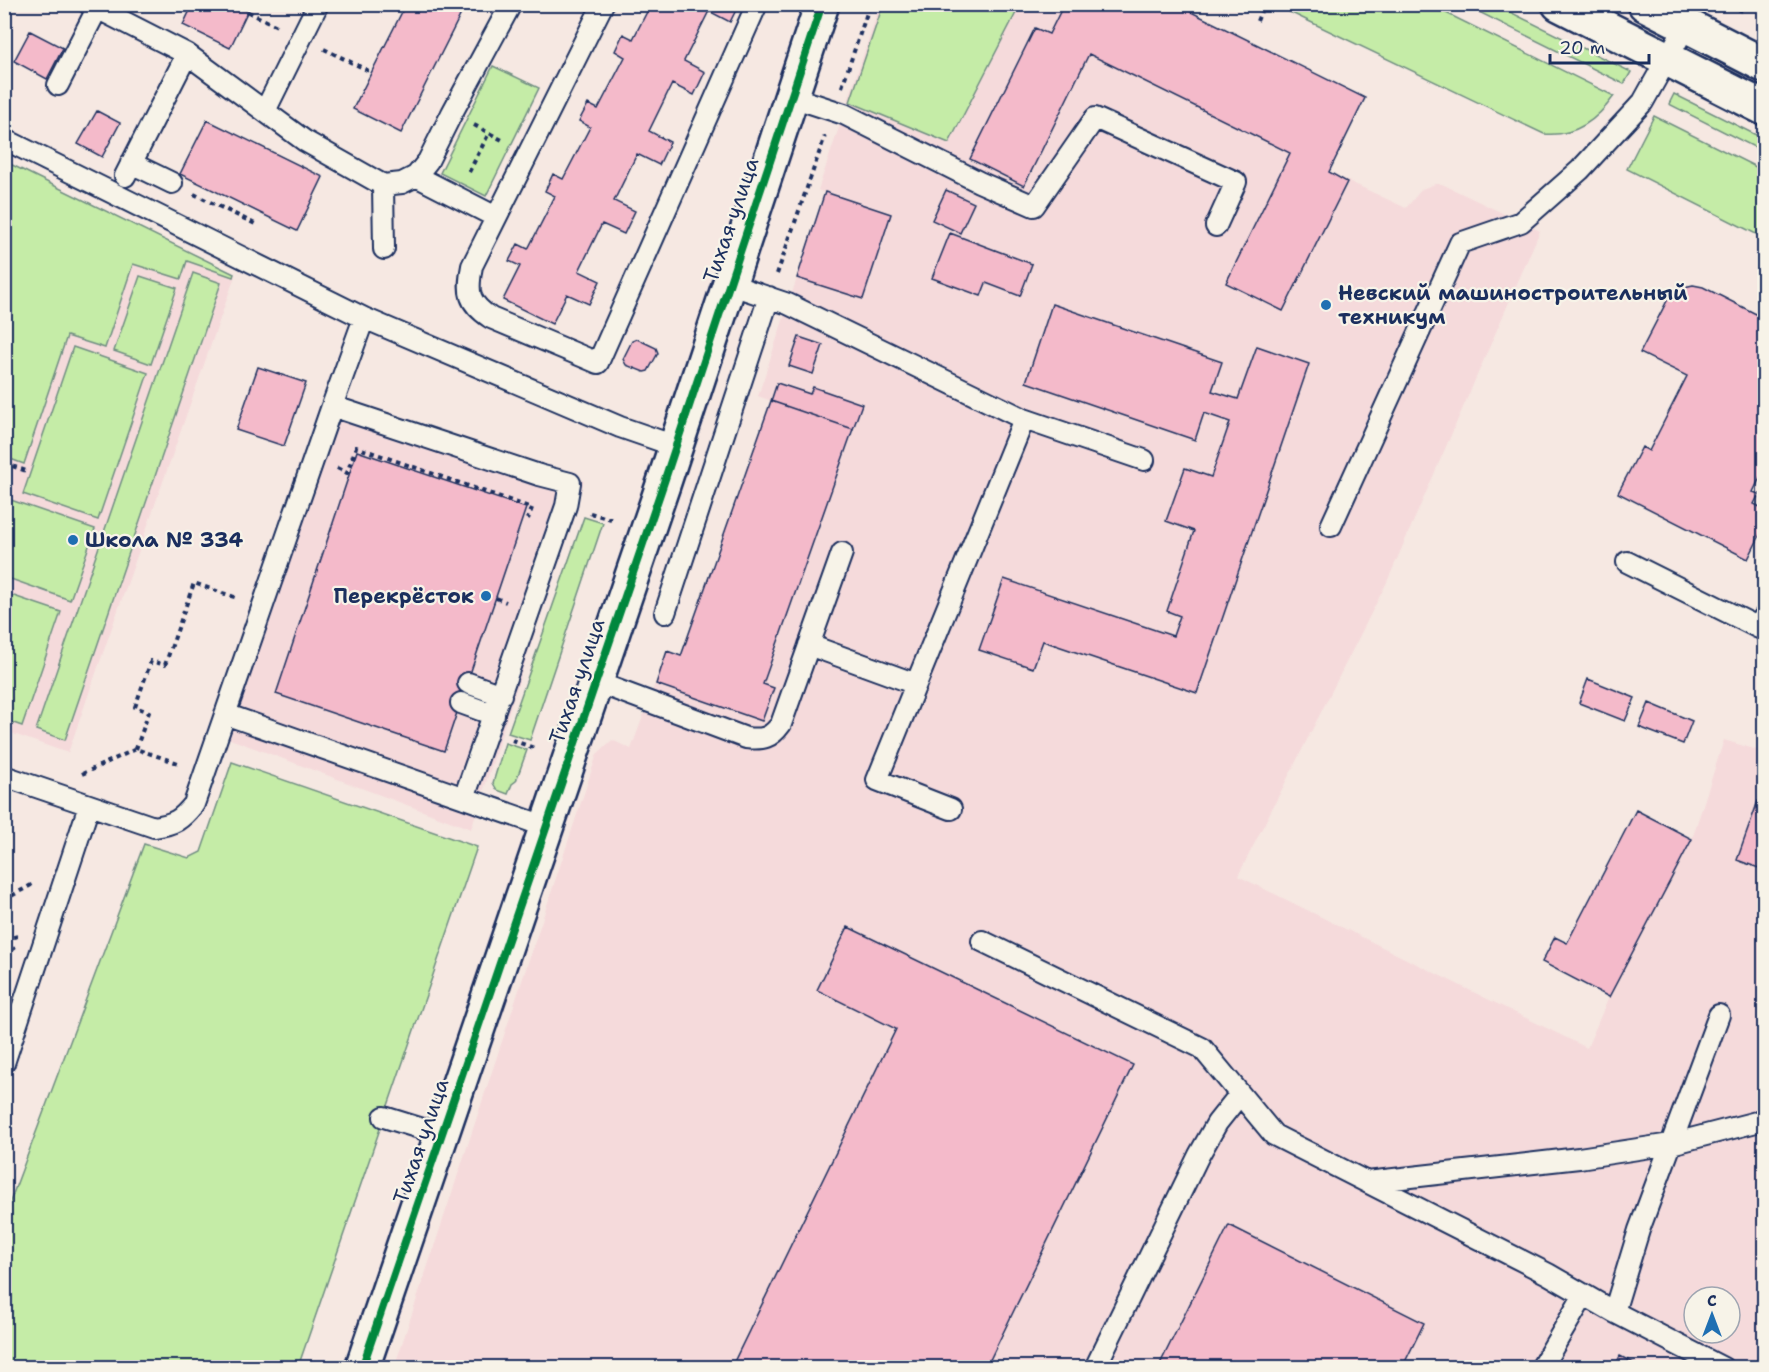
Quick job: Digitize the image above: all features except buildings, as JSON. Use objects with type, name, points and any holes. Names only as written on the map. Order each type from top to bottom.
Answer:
[{"type":"street","name":"Тихая улица","points":[[363,1368],[596,682],[822,4]]},
{"type":"street","points":[[1559,4],[1764,108]]},
{"type":"street","points":[[1667,12],[1764,65]]},
{"type":"lane","points":[[265,111],[318,4]]},
{"type":"lane","points":[[58,85],[93,7],[187,54],[305,141],[383,185],[402,183],[416,176],[428,161],[512,4]]},
{"type":"lane","points":[[603,4],[472,266],[470,281],[470,297],[478,309],[491,318],[598,363],[757,4]]},
{"type":"lane","points":[[1331,526],[1460,243],[1521,222],[1572,177],[1643,102],[1658,54],[1667,12]]},
{"type":"lane","points":[[172,183],[128,170],[187,54]]},
{"type":"lane","points":[[792,97],[834,111],[1034,206],[1095,118],[1236,182],[1216,226]]},
{"type":"lane","points":[[4,139],[364,318],[620,427],[675,446]]},
{"type":"lane","points":[[416,176],[496,217]]},
{"type":"lane","points":[[383,185],[384,249]]},
{"type":"lane","points":[[729,284],[788,304],[1024,419],[1144,460]]},
{"type":"lane","points":[[665,613],[769,297]]},
{"type":"lane","points":[[4,776],[154,827],[170,825],[184,817],[194,804],[364,318]]},
{"type":"lane","points":[[332,406],[538,475],[570,483],[567,506],[464,798]]},
{"type":"lane","points":[[951,809],[877,780],[1024,419]]},
{"type":"lane","points":[[596,682],[746,738],[761,739],[774,734],[781,724],[842,553]]},
{"type":"lane","points":[[1627,562],[1759,628],[1764,617]]},
{"type":"lane","points":[[809,645],[916,684]]},
{"type":"lane","points":[[468,683],[501,695]]},
{"type":"lane","points":[[461,703],[494,715]]},
{"type":"lane","points":[[225,714],[547,827]]},
{"type":"lane","points":[[4,1062],[89,806]]},
{"type":"lane","points":[[982,941],[1202,1048],[1274,1135],[1723,1368]]},
{"type":"lane","points":[[1614,1312],[1639,1230],[1719,1016]]},
{"type":"lane","points":[[1095,1368],[1199,1155],[1217,1123],[1240,1094]]},
{"type":"lane","points":[[384,1117],[442,1135]]},
{"type":"lane","points":[[1367,1182],[1579,1158],[1671,1144],[1764,1120]]},
{"type":"lane","points":[[1541,1368],[1584,1295]]},
{"type":"path","points":[[769,297],[870,4]]},
{"type":"path","points":[[1257,21],[1264,4]]},
{"type":"path","points":[[1740,12],[1742,4]]},
{"type":"path","points":[[452,113],[528,153]]},
{"type":"path","points":[[456,197],[489,133]]},
{"type":"path","points":[[172,183],[255,224]]},
{"type":"path","points":[[331,466],[347,473],[356,447],[532,508],[528,519]]},
{"type":"path","points":[[4,464],[26,471]]},
{"type":"path","points":[[585,512],[611,519]]},
{"type":"path","points":[[136,749],[149,712],[135,707],[151,660],[165,665],[194,583],[244,600]]},
{"type":"path","points":[[506,738],[534,748]]},
{"type":"path","points":[[46,790],[136,749],[205,772]]},
{"type":"shaded area","points":[[880,5],[1175,5],[1365,98],[1329,172],[1406,208],[1422,189],[1442,184],[1540,231],[1387,582],[1238,876],[1587,1048],[1609,997],[1692,839],[1724,740],[1764,752],[1764,1367],[394,1368],[597,754],[612,740],[631,749],[667,651],[681,656],[771,401],[758,396],[825,193],[818,190]]},
{"type":"shaded area","name":"Школа № 334","points":[[4,162],[235,276],[68,753],[5,731]]},
{"type":"shaded area","points":[[326,397],[584,481],[471,829],[214,733]]},
{"type":"green space","points":[[883,5],[1020,5],[949,143],[850,102]]},
{"type":"green space","points":[[1275,5],[1430,5],[1614,96],[1592,119],[1575,130],[1544,134]]},
{"type":"green space","points":[[1465,5],[1496,5],[1631,72],[1624,84]]},
{"type":"green space","points":[[493,66],[539,88],[486,196],[440,173]]},
{"type":"green space","points":[[1674,94],[1764,139],[1764,152],[1669,104]]},
{"type":"green space","points":[[1654,116],[1764,171],[1764,238],[1627,169]]},
{"type":"green space","points":[[4,161],[234,274],[233,277],[187,261],[181,279],[133,264],[105,348],[67,336],[24,464],[5,457]]},
{"type":"green space","points":[[193,273],[221,283],[65,740],[36,730]]},
{"type":"green space","points":[[140,276],[177,288],[151,364],[114,351]]},
{"type":"green space","points":[[73,347],[148,373],[98,520],[23,494]]},
{"type":"green space","points":[[5,498],[95,529],[70,600],[5,577]]},
{"type":"green space","points":[[584,517],[603,523],[530,740],[508,733]]},
{"type":"green space","points":[[5,593],[61,612],[22,726],[5,720]]},
{"type":"green space","points":[[505,743],[527,750],[516,781],[512,784],[508,794],[497,790],[493,783]]},
{"type":"green space","points":[[232,762],[477,847],[298,1367],[5,1367],[4,1218],[144,844],[189,858],[201,852]]},
{"type":"cycle path","points":[[362,1368],[664,482],[822,4]]},
{"type":"place","name":"Невский машиностроительный техникум","points":[[1326,305]]},
{"type":"place","name":"Школа № 334","points":[[73,540]]},
{"type":"place","name":"Перекрёсток","points":[[486,596]]}]
